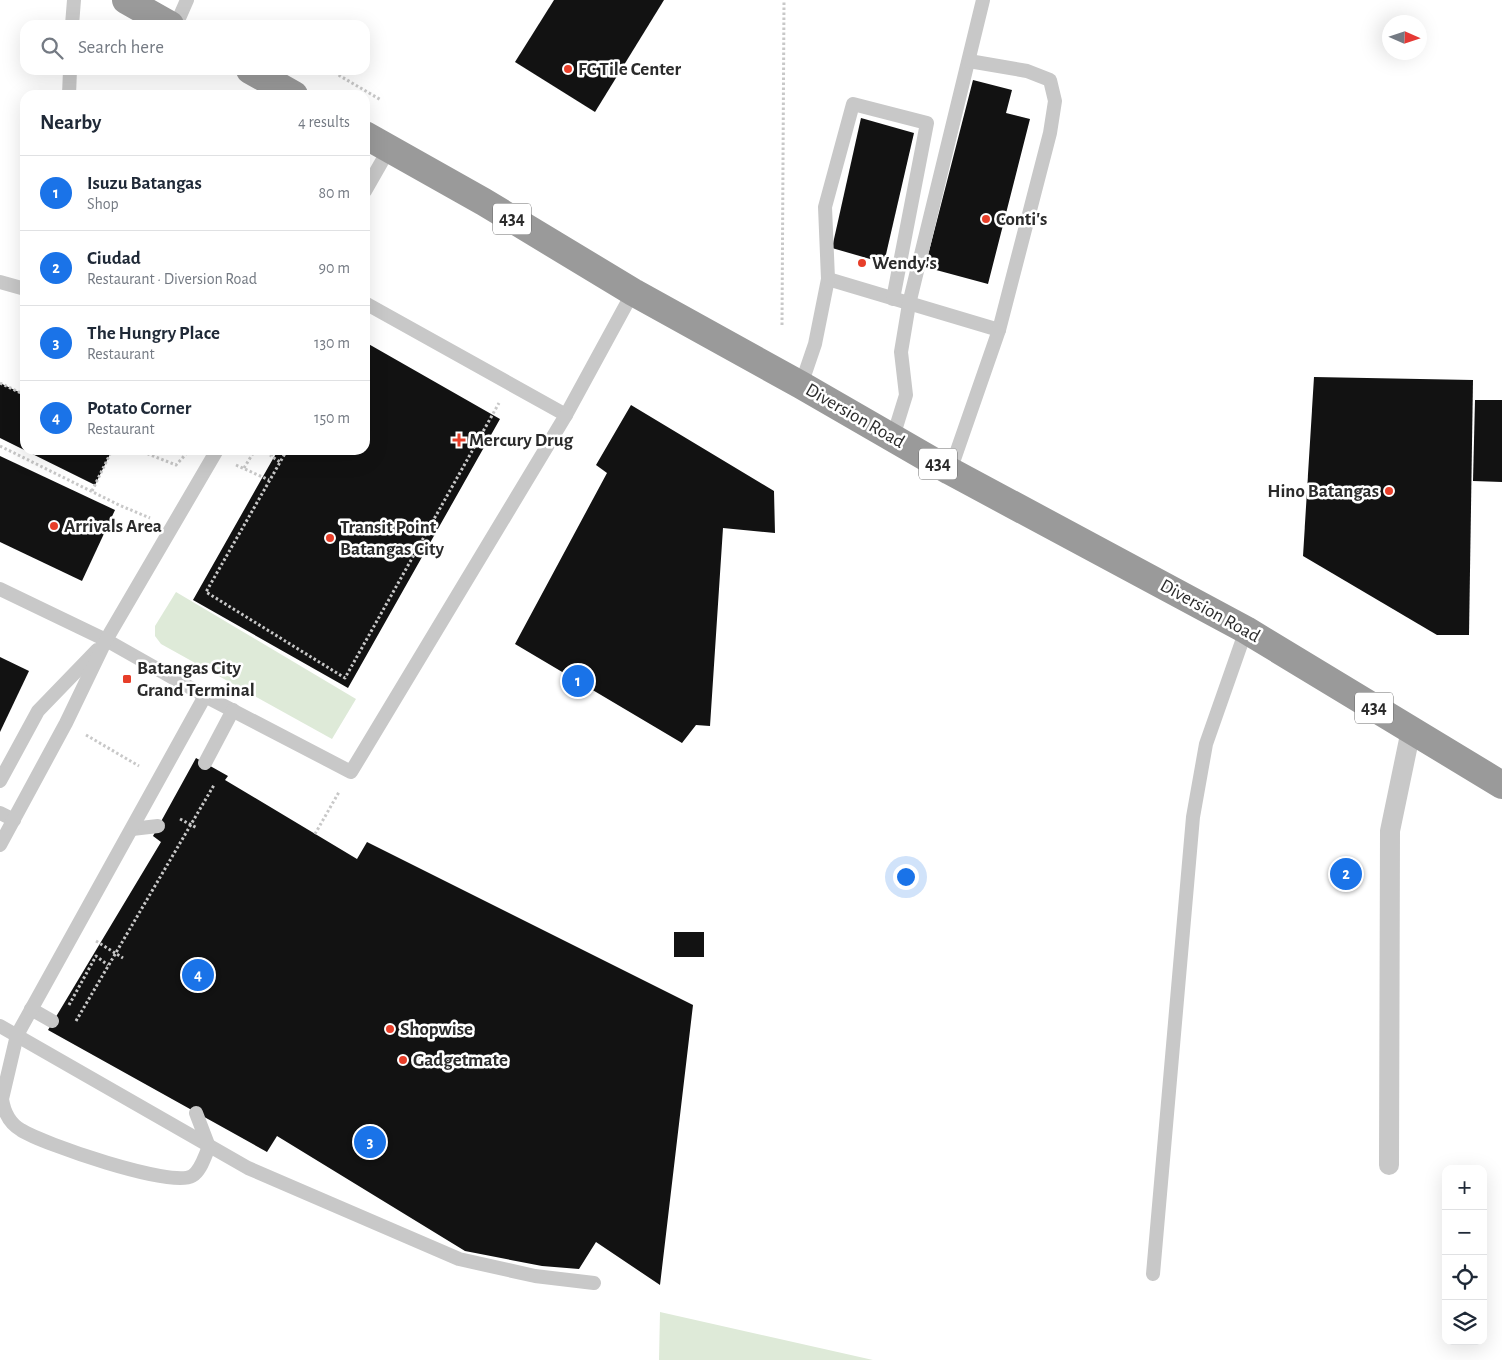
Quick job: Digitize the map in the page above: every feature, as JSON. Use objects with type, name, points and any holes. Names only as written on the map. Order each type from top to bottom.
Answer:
[{"type":"highway","points":[[126,0],[161,20]]},
{"type":"highway","points":[[259,75],[285,90]]},
{"type":"highway","name":"Diversion Road","points":[[370,138],[484,202],[632,292],[801,385],[950,471],[1246,630],[1502,785]]},
{"type":"street","points":[[1389,1165],[1390,832],[1411,730]]},
{"type":"lane","points":[[72,20],[74,0]]},
{"type":"lane","points":[[178,20],[187,0]]},
{"type":"lane","points":[[893,437],[906,395],[901,352],[909,304],[983,0]]},
{"type":"lane","points":[[950,471],[999,330],[1050,133],[1055,101],[1050,80],[1027,71],[968,61]]},
{"type":"lane","points":[[68,90],[70,75]]},
{"type":"lane","points":[[801,385],[815,344],[828,279],[825,208],[853,104],[927,123],[893,299]]},
{"type":"lane","points":[[370,183],[389,149]]},
{"type":"lane","points":[[828,279],[999,330]]},
{"type":"lane","points":[[0,282],[20,288]]},
{"type":"lane","points":[[0,589],[106,640],[205,696],[351,772],[566,415],[632,292]]},
{"type":"lane","points":[[370,306],[566,415]]},
{"type":"lane","points":[[0,845],[66,723],[106,640],[214,455]]},
{"type":"lane","points":[[1153,1274],[1194,817],[1206,744],[1246,630]]},
{"type":"lane","points":[[0,781],[38,711],[106,640]]},
{"type":"lane","points":[[196,1113],[209,1146],[197,1172],[192,1177],[181,1178],[123,1168],[20,1130],[3,1109],[2,1099],[17,1035],[205,696]]},
{"type":"lane","points":[[204,763],[233,710]]},
{"type":"lane","points":[[0,813],[14,820]]},
{"type":"lane","points":[[132,829],[158,826]]},
{"type":"lane","points":[[31,1009],[52,1022]]},
{"type":"lane","points":[[0,1026],[248,1168],[459,1259],[535,1276],[594,1282]]},
{"type":"path","points":[[782,325],[784,0]]},
{"type":"path","points":[[338,75],[364,90]]},
{"type":"path","points":[[370,94],[381,100]]},
{"type":"path","points":[[0,383],[20,393]]},
{"type":"path","points":[[284,455],[206,592],[345,678],[492,415]]},
{"type":"path","points":[[0,446],[92,491],[173,527]]},
{"type":"path","points":[[92,491],[110,455]]},
{"type":"path","points":[[151,455],[176,465],[185,455]]},
{"type":"path","points":[[244,468],[252,455]]},
{"type":"path","points":[[272,455],[280,462]]},
{"type":"path","points":[[51,471],[54,465]]},
{"type":"path","points":[[263,477],[269,480]]},
{"type":"path","points":[[66,723],[143,768]]},
{"type":"path","points":[[315,834],[351,772]]},
{"type":"path","points":[[74,1023],[217,779]]},
{"type":"path","points":[[190,824],[198,828]]},
{"type":"path","points":[[100,943],[123,958]]},
{"type":"path","points":[[67,1008],[96,956],[108,965]]},
{"type":"green space","points":[[176,592],[356,699],[332,739],[161,644],[155,636],[155,626]]},
{"type":"green space","points":[[660,1312],[873,1360],[659,1360]]},
{"type":"building","points":[[554,0],[664,0],[595,112],[515,62]]},
{"type":"building","points":[[973,80],[1012,90],[1006,113],[1030,119],[988,284],[925,267]]},
{"type":"building","points":[[861,118],[914,133],[884,263],[832,248]]},
{"type":"building","name":"Transit Point Batangas City","points":[[370,345],[500,419],[348,688],[193,600],[275,455],[370,455]]},
{"type":"building","name":"Hino Batangas","points":[[1314,377],[1473,380],[1469,635],[1437,635],[1303,556]]},
{"type":"building","points":[[0,383],[20,393],[20,448],[0,438]]},
{"type":"building","points":[[1475,400],[1502,400],[1502,482],[1473,481]]},
{"type":"building","points":[[631,405],[774,491],[775,533],[723,528],[710,726],[696,725],[682,743],[515,644],[607,473],[596,465]]},
{"type":"building","points":[[34,455],[110,455],[95,485]]},
{"type":"building","name":"Arrivals Area","points":[[0,456],[115,510],[82,581],[0,542]]},
{"type":"building","points":[[0,657],[29,671],[0,732]]},
{"type":"building","name":"Shopwise","points":[[196,758],[228,776],[225,780],[357,859],[367,842],[693,1005],[660,1285],[596,1242],[579,1269],[542,1266],[465,1251],[277,1136],[267,1152],[48,1030],[161,842],[153,836]]},
{"type":"building","points":[[674,932],[704,932],[704,957],[674,957]]},
{"type":"place","name":"FC Tile Center","points":[[568,69]]},
{"type":"place","name":"Conti's","points":[[986,219]]},
{"type":"place","name":"Wendy's","points":[[862,263]]},
{"type":"place","name":"Mercury Drug","points":[[459,440]]},
{"type":"place","name":"Hino Batangas","points":[[1389,491]]},
{"type":"place","name":"Arrivals Area","points":[[54,526]]},
{"type":"place","name":"Transit Point Batangas City","points":[[330,538]]},
{"type":"place","name":"Batangas City Grand Terminal","points":[[127,679]]},
{"type":"place","name":"Isuzu Batangas","points":[[578,681]]},
{"type":"place","name":"Ciudad","points":[[1346,874]]},
{"type":"place","name":"Potato Corner","points":[[198,975]]},
{"type":"place","name":"Shopwise","points":[[390,1029]]},
{"type":"place","name":"Gadgetmate","points":[[403,1060]]},
{"type":"place","name":"The Hungry Place","points":[[370,1142]]}]
